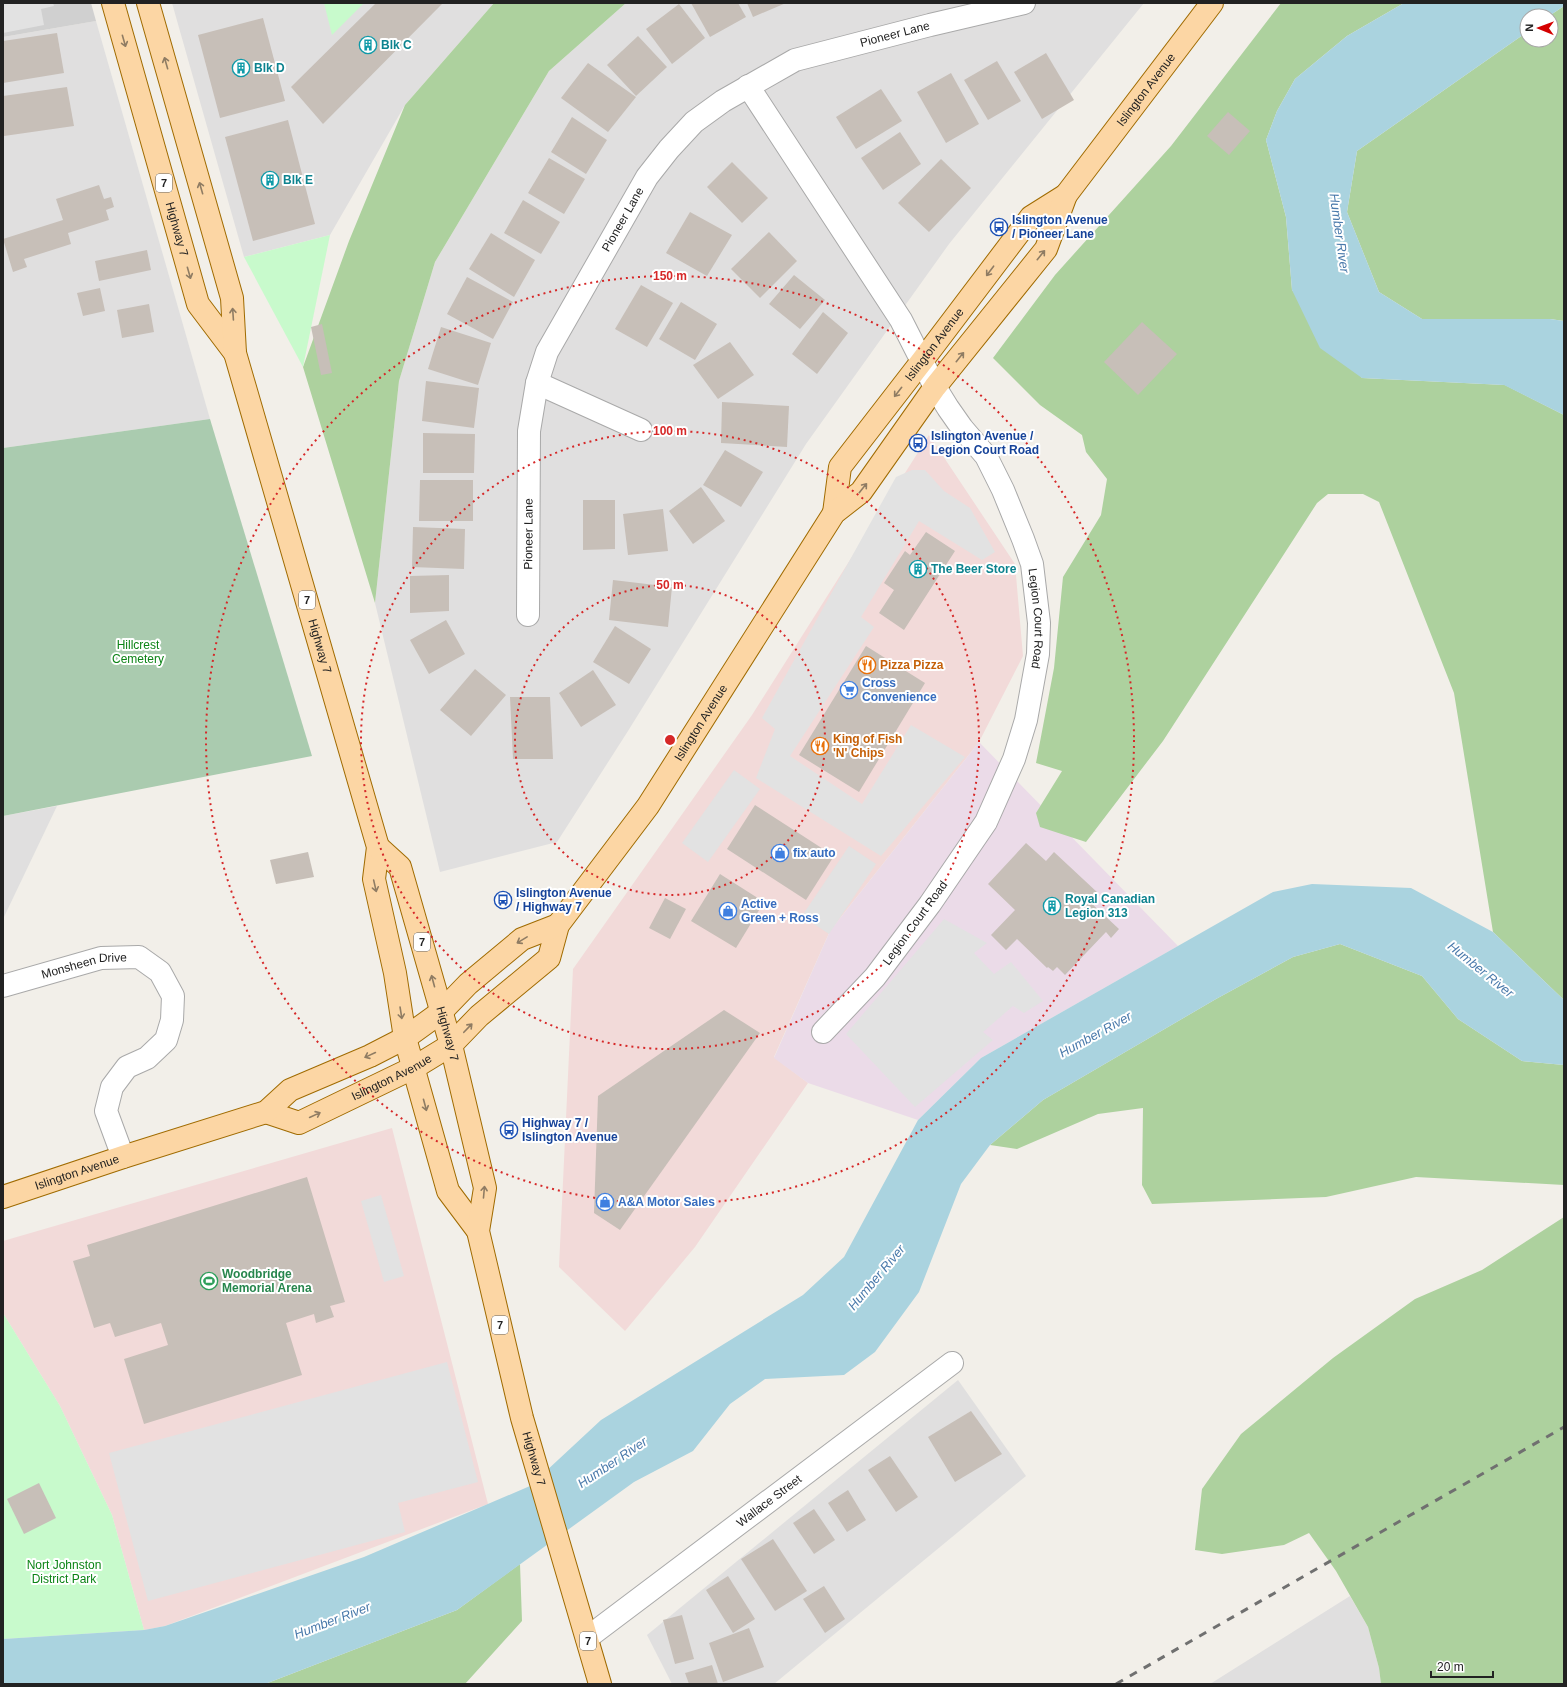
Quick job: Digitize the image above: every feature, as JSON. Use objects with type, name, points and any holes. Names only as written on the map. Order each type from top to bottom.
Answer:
[{"type":"main road","name":"Highway 7","points":[[113,3],[198,304],[235,353]]},
{"type":"main road","name":"Highway 7","points":[[148,3],[232,298],[235,353],[378,847],[374,879],[395,973],[405,1038],[448,1191],[478,1231]]},
{"type":"main road","name":"Islington Avenue","points":[[266,1112],[299,1123],[414,1068],[451,1046],[479,1016],[549,958],[558,925],[648,806],[834,513],[861,492],[935,387],[1046,249],[1066,195],[1212,3]]},
{"type":"main road","name":"Islington Avenue","points":[[834,513],[840,467],[1031,218],[1066,195]]},
{"type":"main road","name":"Highway 7","points":[[378,847],[400,866],[451,1046],[485,1188],[478,1231],[522,1418],[600,1684]]},
{"type":"main road","name":"Islington Avenue","points":[[3,1197],[266,1112],[290,1090],[370,1056],[405,1038],[441,1012],[468,984],[522,939],[558,925]]},
{"type":"street","name":"Pioneer Lane","points":[[528,615],[529,431],[537,383],[547,352],[647,177],[669,149],[694,122],[723,101],[795,60],[930,25],[1024,3]]},
{"type":"street","points":[[748,86],[901,320],[922,362]]},
{"type":"street","name":"Legion Court Road","points":[[823,1032],[875,977],[930,904],[986,822],[1014,760],[1030,703],[1038,654],[1039,623],[1032,564],[1023,539],[1003,490],[986,456],[962,428],[935,387],[922,362]]},
{"type":"street","points":[[537,383],[641,430]]},
{"type":"street","name":"Monsheen Drive","points":[[3,986],[101,958],[140,957],[160,972],[173,996],[172,1020],[166,1040],[147,1058],[127,1068],[112,1087],[106,1111],[123,1157]]},
{"type":"street","name":"Wallace Street","points":[[587,1638],[952,1363]]},
{"type":"shaded area","points":[[3,3],[91,3],[96,21],[3,37]]},
{"type":"shaded area","points":[[3,3],[53,3],[54,6],[41,9],[44,25],[3,33]]},
{"type":"shaded area","points":[[172,3],[494,3],[405,105],[330,235],[244,257]]},
{"type":"shaded area","points":[[626,3],[1144,3],[949,244],[806,444],[628,731],[557,842],[440,872],[375,603],[399,381],[435,262],[549,71]]},
{"type":"shaded area","points":[[96,21],[210,419],[3,448],[3,37]]},
{"type":"shaded area","points":[[929,435],[1015,564],[1023,656],[979,742],[830,931],[774,1057],[808,1083],[695,1247],[625,1331],[559,1267],[573,969],[752,715]]},
{"type":"shaded area","points":[[912,470],[925,470],[944,491],[970,508],[995,552],[982,560],[919,521],[861,617],[874,627],[790,756],[862,804],[911,725],[965,757],[881,856],[756,778],[775,729],[762,718],[896,477]]},
{"type":"shaded area","points":[[979,742],[1178,946],[981,1058],[918,1120],[808,1083],[774,1058],[830,931]]},
{"type":"shaded area","points":[[734,770],[760,789],[708,862],[682,843]]},
{"type":"shaded area","points":[[57,806],[3,919],[3,816]]},
{"type":"shaded area","points":[[849,846],[876,864],[829,934],[802,916]]},
{"type":"shaded area","points":[[944,919],[987,943],[974,953],[994,974],[1011,962],[1043,1001],[1024,1013],[1013,1006],[983,1032],[993,1040],[915,1107],[846,1034]]},
{"type":"shaded area","points":[[392,1128],[488,1504],[165,1626],[144,1630],[112,1515],[60,1406],[3,1313],[3,1241]]},
{"type":"shaded area","points":[[381,1195],[404,1276],[384,1282],[361,1201]]},
{"type":"shaded area","points":[[447,1362],[478,1482],[398,1503],[405,1532],[148,1601],[109,1453]]},
{"type":"shaded area","points":[[958,1380],[1026,1476],[774,1684],[672,1684],[647,1635]]},
{"type":"shaded area","points":[[1350,1596],[1368,1627],[1379,1668],[1381,1684],[1210,1684]]},
{"type":"green space","points":[[324,3],[364,3],[332,35]]},
{"type":"green space","points":[[494,3],[626,3],[549,71],[435,262],[399,381],[375,603],[303,367],[349,241],[405,105]]},
{"type":"green space","points":[[1281,3],[1404,3],[1347,36],[1295,79],[1277,111],[1266,140],[1286,217],[1292,290],[1362,378],[1505,385],[1564,415],[1564,1000],[1493,932],[1454,693],[1379,502],[1363,494],[1328,494],[1317,503],[1163,741],[1086,842],[1040,827],[1036,813],[1062,771],[1036,763],[1054,668],[1063,577],[1101,515],[1107,479],[1086,452],[1082,435],[1040,405],[993,358],[1055,275],[1171,146]]},
{"type":"green space","points":[[1564,6],[1564,321],[1550,319],[1422,319],[1379,292],[1347,212],[1357,151],[1519,38],[1519,48],[1559,48],[1559,9]]},
{"type":"green space","points":[[330,235],[303,367],[244,257]]},
{"type":"green space","name":"Hillcrest Cemetery","points":[[210,419],[312,756],[3,816],[3,448]]},
{"type":"green space","points":[[1340,944],[1422,976],[1458,1019],[1522,1061],[1564,1065],[1564,1185],[1416,1177],[1326,1197],[1152,1204],[1142,1185],[1143,1108],[1098,1114],[1017,1149],[990,1145],[1043,1100],[1216,999],[1293,957]]},
{"type":"green space","points":[[1564,1217],[1564,1684],[1381,1684],[1379,1668],[1368,1627],[1336,1571],[1309,1533],[1284,1545],[1222,1554],[1195,1550],[1202,1489],[1241,1434],[1333,1358],[1415,1299],[1482,1270]]},
{"type":"green space","name":"Nort Johnston District Park","points":[[3,1313],[60,1406],[112,1515],[144,1630],[3,1639]]},
{"type":"green space","points":[[520,1564],[522,1621],[465,1684],[265,1684],[457,1610]]},
{"type":"water","name":"Humber River","points":[[1404,3],[1564,3],[1564,6],[1559,9],[1559,8],[1519,8],[1519,38],[1357,151],[1347,212],[1379,292],[1422,319],[1550,319],[1564,321],[1564,415],[1504,385],[1362,378],[1320,348],[1292,290],[1286,217],[1266,140],[1277,111],[1295,79],[1347,36]]},
{"type":"water","name":"Humber River","points":[[1312,884],[1411,888],[1493,932],[1564,1000],[1564,1065],[1522,1061],[1458,1019],[1422,976],[1340,944],[1293,957],[1216,999],[1043,1100],[990,1145],[961,1184],[919,1292],[875,1352],[844,1375],[765,1379],[730,1404],[693,1451],[634,1482],[457,1610],[265,1684],[3,1684],[3,1639],[144,1630],[165,1626],[364,1557],[530,1486],[601,1420],[803,1295],[844,1257],[918,1120],[981,1058],[1273,892]]},
{"type":"building","name":"Blk C","points":[[376,3],[443,3],[323,124],[291,87]]},
{"type":"building","points":[[691,3],[738,3],[746,17],[710,37]]},
{"type":"building","points":[[747,3],[786,3],[753,17]]},
{"type":"building","points":[[679,4],[705,38],[672,64],[646,29]]},
{"type":"building","name":"Blk D","points":[[263,18],[285,101],[220,118],[198,35]]},
{"type":"building","points":[[57,33],[64,73],[3,83],[3,41]]},
{"type":"building","points":[[638,36],[667,67],[636,96],[607,65]]},
{"type":"building","points":[[1046,53],[1074,100],[1042,119],[1014,72]]},
{"type":"building","points":[[997,61],[1021,101],[988,120],[964,80]]},
{"type":"building","points":[[588,63],[636,97],[608,132],[561,98]]},
{"type":"building","points":[[951,73],[979,124],[946,143],[917,92]]},
{"type":"building","points":[[67,87],[74,126],[4,136],[3,96]]},
{"type":"building","points":[[881,89],[902,121],[856,149],[836,117]]},
{"type":"building","points":[[1228,112],[1250,131],[1229,155],[1207,136]]},
{"type":"building","points":[[572,117],[607,140],[586,174],[551,152]]},
{"type":"building","name":"Blk E","points":[[288,120],[315,224],[253,241],[225,137]]},
{"type":"building","points":[[900,132],[921,164],[883,190],[861,158]]},
{"type":"building","points":[[549,158],[585,179],[564,214],[528,193]]},
{"type":"building","points":[[941,159],[971,188],[929,232],[898,203]]},
{"type":"building","points":[[732,162],[768,198],[742,223],[707,187]]},
{"type":"building","points":[[99,185],[104,199],[111,197],[114,207],[106,210],[109,220],[68,233],[71,244],[24,259],[27,267],[13,272],[3,239],[63,220],[56,199]]},
{"type":"building","points":[[523,200],[560,222],[541,254],[504,233]]},
{"type":"building","points":[[690,212],[732,235],[707,276],[666,253]]},
{"type":"building","points":[[769,232],[797,261],[760,298],[731,269]]},
{"type":"building","points":[[491,233],[535,260],[514,297],[469,269]]},
{"type":"building","points":[[147,250],[151,270],[99,281],[95,261]]},
{"type":"building","points":[[794,275],[825,300],[800,329],[769,304]]},
{"type":"building","points":[[467,277],[513,302],[493,339],[447,314]]},
{"type":"building","points":[[641,285],[673,303],[647,347],[615,329]]},
{"type":"building","points":[[100,288],[105,311],[83,316],[77,293]]},
{"type":"building","points":[[681,302],[717,324],[695,360],[659,339]]},
{"type":"building","points":[[149,304],[154,332],[122,338],[117,310]]},
{"type":"building","points":[[823,312],[848,333],[817,374],[792,354]]},
{"type":"building","points":[[1142,322],[1177,354],[1138,395],[1104,362]]},
{"type":"building","points":[[322,324],[332,373],[321,375],[311,327]]},
{"type":"building","points":[[441,327],[491,343],[478,385],[428,369]]},
{"type":"building","points":[[730,342],[754,375],[718,399],[693,365]]},
{"type":"building","points":[[426,381],[479,388],[474,428],[422,421]]},
{"type":"building","points":[[722,402],[789,406],[787,447],[721,443]]},
{"type":"building","points":[[423,433],[475,434],[474,473],[423,473]]},
{"type":"building","points":[[725,450],[763,472],[741,507],[703,485]]},
{"type":"building","points":[[420,480],[473,480],[473,521],[419,521]]},
{"type":"building","points":[[701,487],[725,521],[693,544],[669,511]]},
{"type":"building","points":[[583,500],[615,500],[615,549],[583,550]]},
{"type":"building","points":[[663,509],[668,551],[628,555],[623,514]]},
{"type":"building","points":[[413,527],[465,529],[464,569],[412,567]]},
{"type":"building","name":"The Beer Store","points":[[926,532],[955,551],[904,630],[879,613],[894,590],[884,583],[905,551],[910,555]]},
{"type":"building","points":[[449,575],[449,611],[410,613],[410,576]]},
{"type":"building","points":[[613,580],[672,587],[668,627],[609,620]]},
{"type":"building","points":[[446,620],[465,654],[429,674],[410,640]]},
{"type":"building","points":[[615,626],[651,649],[629,684],[593,662]]},
{"type":"building","points":[[866,646],[925,683],[859,792],[799,755]]},
{"type":"building","points":[[475,669],[506,695],[471,736],[440,710]]},
{"type":"building","points":[[593,670],[616,705],[581,727],[559,693]]},
{"type":"building","points":[[510,697],[550,697],[553,759],[513,759]]},
{"type":"building","name":"fix auto","points":[[755,805],[834,856],[806,900],[727,849]]},
{"type":"building","name":"Royal Canadian Legion 313","points":[[1026,843],[1046,861],[1054,852],[1098,893],[1090,902],[1119,929],[1111,938],[1106,932],[1065,975],[1057,967],[1053,971],[1048,967],[1047,968],[1017,939],[1006,950],[991,935],[1015,910],[988,884]]},
{"type":"building","points":[[308,852],[314,877],[276,884],[270,860]]},
{"type":"building","name":"Active Green + Ross","points":[[720,874],[764,902],[736,948],[691,921]]},
{"type":"building","points":[[665,898],[686,909],[670,939],[649,928]]},
{"type":"building","points":[[724,1010],[760,1033],[620,1230],[594,1213],[598,1096]]},
{"type":"building","name":"Woodbridge Memorial Arena","points":[[307,1177],[345,1302],[330,1306],[334,1317],[316,1323],[314,1314],[286,1323],[302,1375],[144,1424],[124,1359],[168,1345],[161,1323],[115,1337],[110,1323],[94,1328],[73,1261],[90,1256],[87,1245]]},
{"type":"building","points":[[971,1411],[1002,1454],[955,1482],[928,1437]]},
{"type":"building","points":[[890,1456],[918,1497],[896,1512],[868,1470]]},
{"type":"building","points":[[39,1483],[56,1518],[24,1534],[7,1499]]},
{"type":"building","points":[[848,1490],[866,1520],[847,1532],[828,1503]]},
{"type":"building","points":[[814,1509],[835,1540],[814,1554],[793,1523]]},
{"type":"building","points":[[773,1539],[807,1591],[775,1611],[741,1559]]},
{"type":"building","points":[[728,1576],[755,1619],[733,1633],[706,1590]]},
{"type":"building","points":[[824,1586],[845,1619],[825,1633],[803,1599]]},
{"type":"building","points":[[682,1615],[694,1659],[675,1664],[663,1620]]},
{"type":"building","points":[[749,1628],[764,1667],[723,1682],[709,1643]]},
{"type":"building","points":[[712,1665],[718,1684],[689,1684],[685,1673]]},
{"type":"railway","points":[[1116,1684],[1564,1427]]},
{"type":"place","name":"Blk C","points":[[368,45]]},
{"type":"place","name":"Blk D","points":[[241,68]]},
{"type":"place","name":"Blk E","points":[[270,180]]},
{"type":"place","name":"Islington Avenue / Pioneer Lane","points":[[999,227]]},
{"type":"place","name":"Islington Avenue / Legion Court Road","points":[[918,443]]},
{"type":"place","name":"The Beer Store","points":[[918,569]]},
{"type":"place","name":"Pizza Pizza","points":[[867,665]]},
{"type":"place","name":"Cross Convenience","points":[[849,690]]},
{"type":"place","name":"King of Fish 'N' Chips","points":[[820,746]]},
{"type":"place","name":"fix auto","points":[[780,853]]},
{"type":"place","name":"Islington Avenue / Highway 7","points":[[503,900]]},
{"type":"place","name":"Royal Canadian Legion 313","points":[[1052,906]]},
{"type":"place","name":"Active Green + Ross","points":[[728,911]]},
{"type":"place","name":"Highway 7 / Islington Avenue","points":[[509,1130]]},
{"type":"place","name":"A&A Motor Sales","points":[[605,1202]]},
{"type":"place","name":"Woodbridge Memorial Arena","points":[[209,1281]]}]
